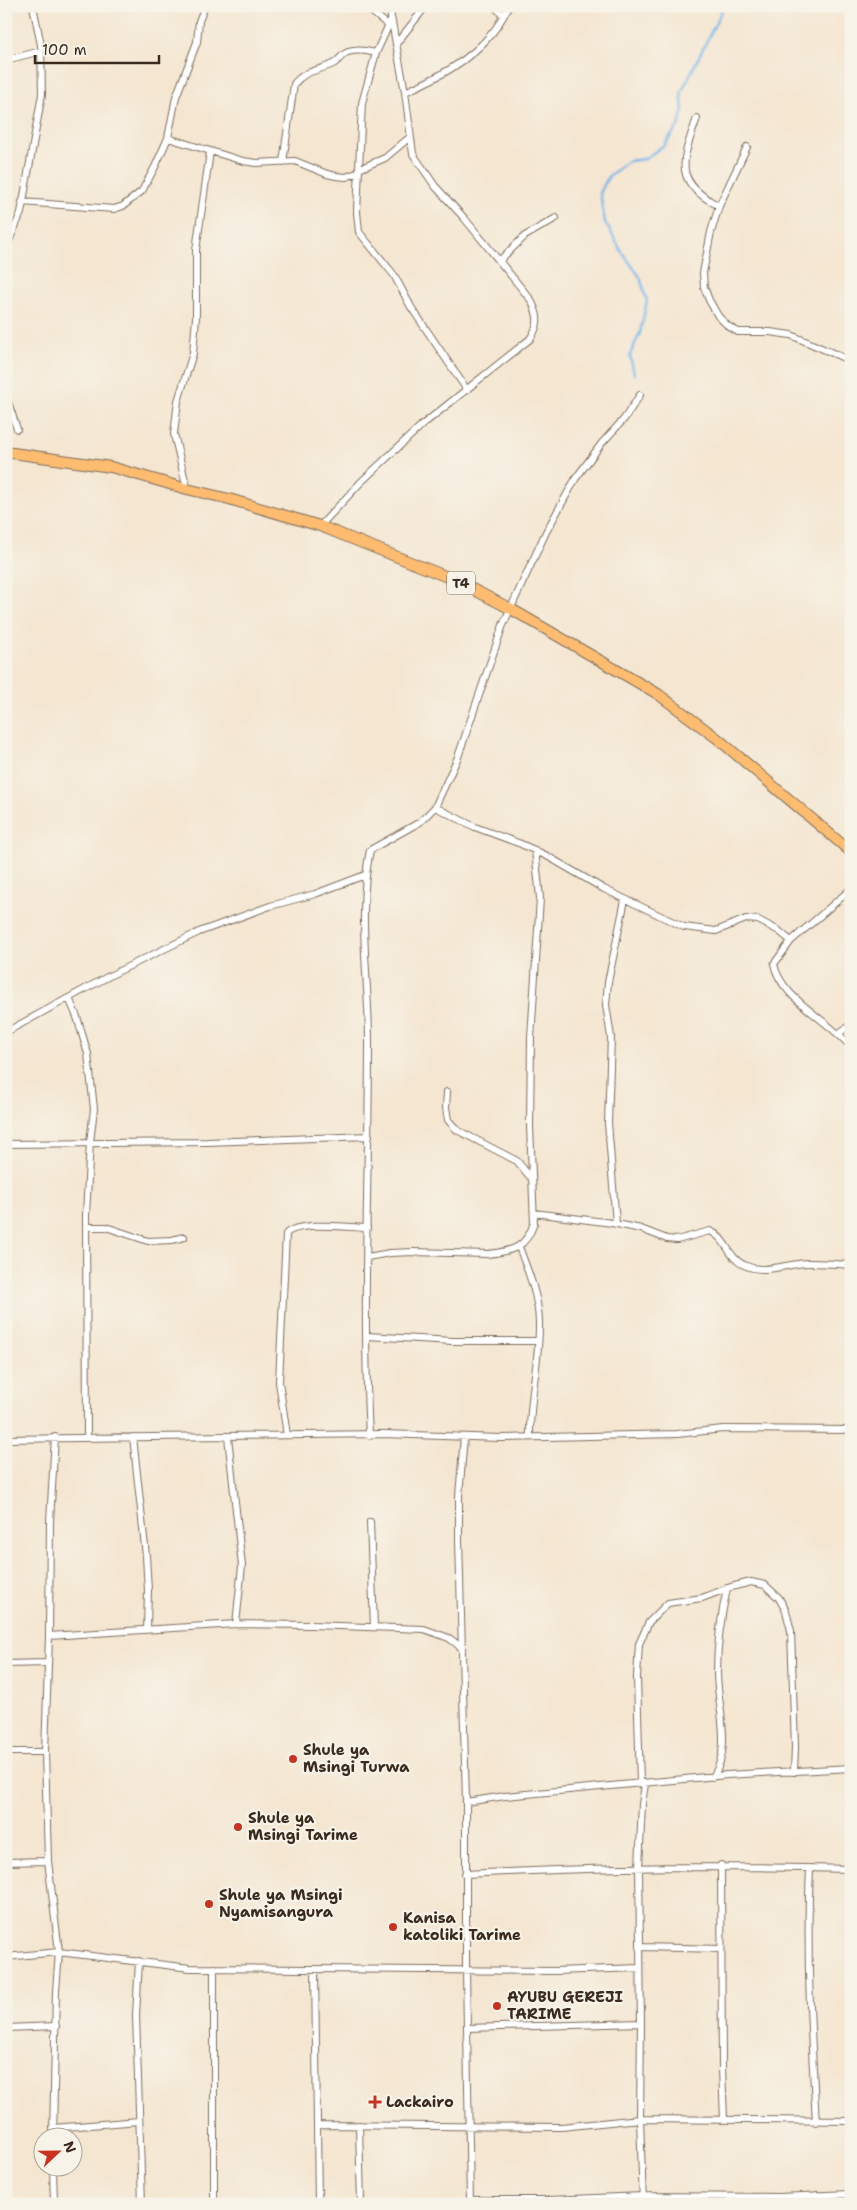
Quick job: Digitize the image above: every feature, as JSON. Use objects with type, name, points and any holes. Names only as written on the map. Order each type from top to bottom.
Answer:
[{"type":"highway","name":"T4","points":[[6,452],[111,467],[229,499],[320,526],[455,580],[511,609],[658,694],[718,738],[851,852]]},
{"type":"street","points":[[6,248],[21,214],[42,94],[41,51],[33,6]]},
{"type":"street","points":[[22,202],[114,209],[123,206],[142,191],[168,138],[176,97],[196,42],[199,21],[204,6]]},
{"type":"street","points":[[364,6],[390,23]]},
{"type":"street","points":[[320,526],[361,482],[422,425],[530,339],[537,329],[537,312],[531,300],[421,167],[413,154],[405,92],[390,23],[390,6]]},
{"type":"street","points":[[396,44],[426,6]]},
{"type":"street","points":[[494,6],[503,16]]},
{"type":"street","points":[[405,92],[437,78],[464,59],[492,34],[509,6]]},
{"type":"street","points":[[390,23],[376,53],[362,103],[357,212],[359,232],[394,275],[411,307],[467,390]]},
{"type":"street","points":[[283,162],[294,84],[300,77],[311,71],[333,64],[346,52],[358,50],[376,53]]},
{"type":"street","points":[[6,60],[41,51]]},
{"type":"street","points":[[696,118],[685,153],[685,174],[695,191],[719,206]]},
{"type":"street","points":[[168,138],[186,142],[210,152],[256,163],[302,162],[327,174],[346,177],[385,158],[410,137]]},
{"type":"street","points":[[747,147],[719,206],[711,232],[703,273],[704,287],[718,316],[728,326],[738,332],[791,335],[851,361]]},
{"type":"street","points":[[187,489],[174,434],[178,400],[193,353],[196,318],[196,250],[210,152]]},
{"type":"street","points":[[499,261],[525,236],[556,218]]},
{"type":"street","points":[[369,1435],[366,1257],[369,1029],[365,875],[370,850],[420,822],[435,807],[458,757],[496,643],[527,572],[566,494],[602,443],[624,418],[640,395]]},
{"type":"street","points":[[6,396],[16,429]]},
{"type":"street","points":[[435,807],[475,827],[535,850],[625,900],[684,927],[716,931],[746,919],[758,920],[779,931],[792,941]]},
{"type":"street","points":[[366,1257],[406,1252],[488,1254],[504,1252],[519,1247],[529,1238],[534,1223],[532,1178],[532,1029],[540,898],[535,850]]},
{"type":"street","points":[[6,1032],[198,932],[270,906],[315,894],[365,875]]},
{"type":"street","points":[[851,889],[792,941],[774,964],[776,974],[782,985],[839,1033],[851,1047]]},
{"type":"street","points":[[616,1224],[608,1123],[611,1038],[606,1005],[608,982],[625,900]]},
{"type":"street","points":[[69,998],[82,1033],[92,1084],[94,1109],[90,1142],[87,1227],[87,1437]]},
{"type":"street","points":[[839,1033],[851,1025]]},
{"type":"street","points":[[447,1092],[448,1120],[457,1130],[518,1161],[532,1178]]},
{"type":"street","points":[[6,1144],[207,1142],[369,1136]]},
{"type":"street","points":[[534,1214],[616,1224],[672,1240],[691,1238],[704,1231],[710,1231],[721,1239],[736,1260],[754,1269],[767,1270],[808,1263],[851,1265]]},
{"type":"street","points":[[87,1227],[106,1226],[129,1236],[148,1241],[172,1240],[184,1236]]},
{"type":"street","points":[[287,1435],[279,1382],[286,1234],[290,1229],[301,1226],[367,1228]]},
{"type":"street","points":[[519,1247],[533,1286],[539,1320],[530,1416],[530,1437]]},
{"type":"street","points":[[367,1336],[453,1341],[538,1342]]},
{"type":"street","points":[[6,1439],[425,1434],[464,1437],[530,1437],[677,1434],[723,1429],[851,1430]]},
{"type":"street","points":[[55,1437],[50,1521],[45,1752],[48,1861],[59,1952],[53,2128],[139,2121]]},
{"type":"street","points":[[134,1437],[146,1556],[148,1590],[147,1629]]},
{"type":"street","points":[[228,1437],[242,1566],[236,1624]]},
{"type":"street","points":[[464,1437],[459,1496],[466,1802],[465,1874],[470,2202],[550,2202],[643,2196],[779,2197],[851,2194]]},
{"type":"street","points":[[370,1522],[374,1627]]},
{"type":"street","points":[[643,2204],[640,2119],[639,1867],[642,1784],[638,1652],[639,1644],[649,1622],[668,1603],[702,1598],[727,1588],[751,1582],[765,1585],[779,1598],[786,1611],[792,1631],[794,1772]]},
{"type":"street","points":[[713,1777],[720,1767],[722,1757],[717,1673],[719,1627],[727,1588]]},
{"type":"street","points":[[49,1636],[236,1624],[374,1627],[424,1629],[449,1638],[462,1648]]},
{"type":"street","points":[[6,1664],[47,1663]]},
{"type":"street","points":[[6,1752],[45,1752]]},
{"type":"street","points":[[466,1802],[505,1796],[713,1777],[851,1768]]},
{"type":"street","points":[[6,1862],[48,1861]]},
{"type":"street","points":[[465,1874],[639,1867],[721,1866],[851,1869]]},
{"type":"street","points":[[721,1866],[724,2120]]},
{"type":"street","points":[[810,1868],[807,1930],[809,2015],[816,2122]]},
{"type":"street","points":[[640,1947],[721,1949]]},
{"type":"street","points":[[6,1957],[59,1952],[190,1968],[555,1971],[640,1968]]},
{"type":"street","points":[[138,1961],[136,2015],[142,2204]]},
{"type":"street","points":[[214,1968],[214,2204]]},
{"type":"street","points":[[315,1969],[318,2204]]},
{"type":"street","points":[[467,2028],[641,2024]]},
{"type":"street","points":[[6,2028],[56,2026]]},
{"type":"street","points":[[318,2125],[561,2126],[640,2119],[851,2121]]},
{"type":"street","points":[[359,2125],[361,2204]]},
{"type":"street","points":[[53,2178],[54,2204]]},
{"type":"street","points":[[817,2195],[817,2204]]},
{"type":"street","points":[[724,2196],[724,2204]]},
{"type":"waterway","points":[[634,374],[630,355],[640,333],[647,301],[640,277],[622,252],[605,222],[600,193],[608,177],[628,161],[645,159],[664,145],[679,125],[683,110],[681,93],[724,6]]},
{"type":"place","name":"Shule ya Msingi Turwa","points":[[293,1759]]},
{"type":"place","name":"Shule ya Msingi Tarime","points":[[238,1827]]},
{"type":"place","name":"Shule ya Msingi Nyamisangura","points":[[209,1904]]},
{"type":"place","name":"Kanisa katoliki Tarime","points":[[393,1927]]},
{"type":"place","name":"AYUBU GEREJI TARIME","points":[[497,2006]]},
{"type":"place","name":"Lackairo","points":[[375,2102]]}]
